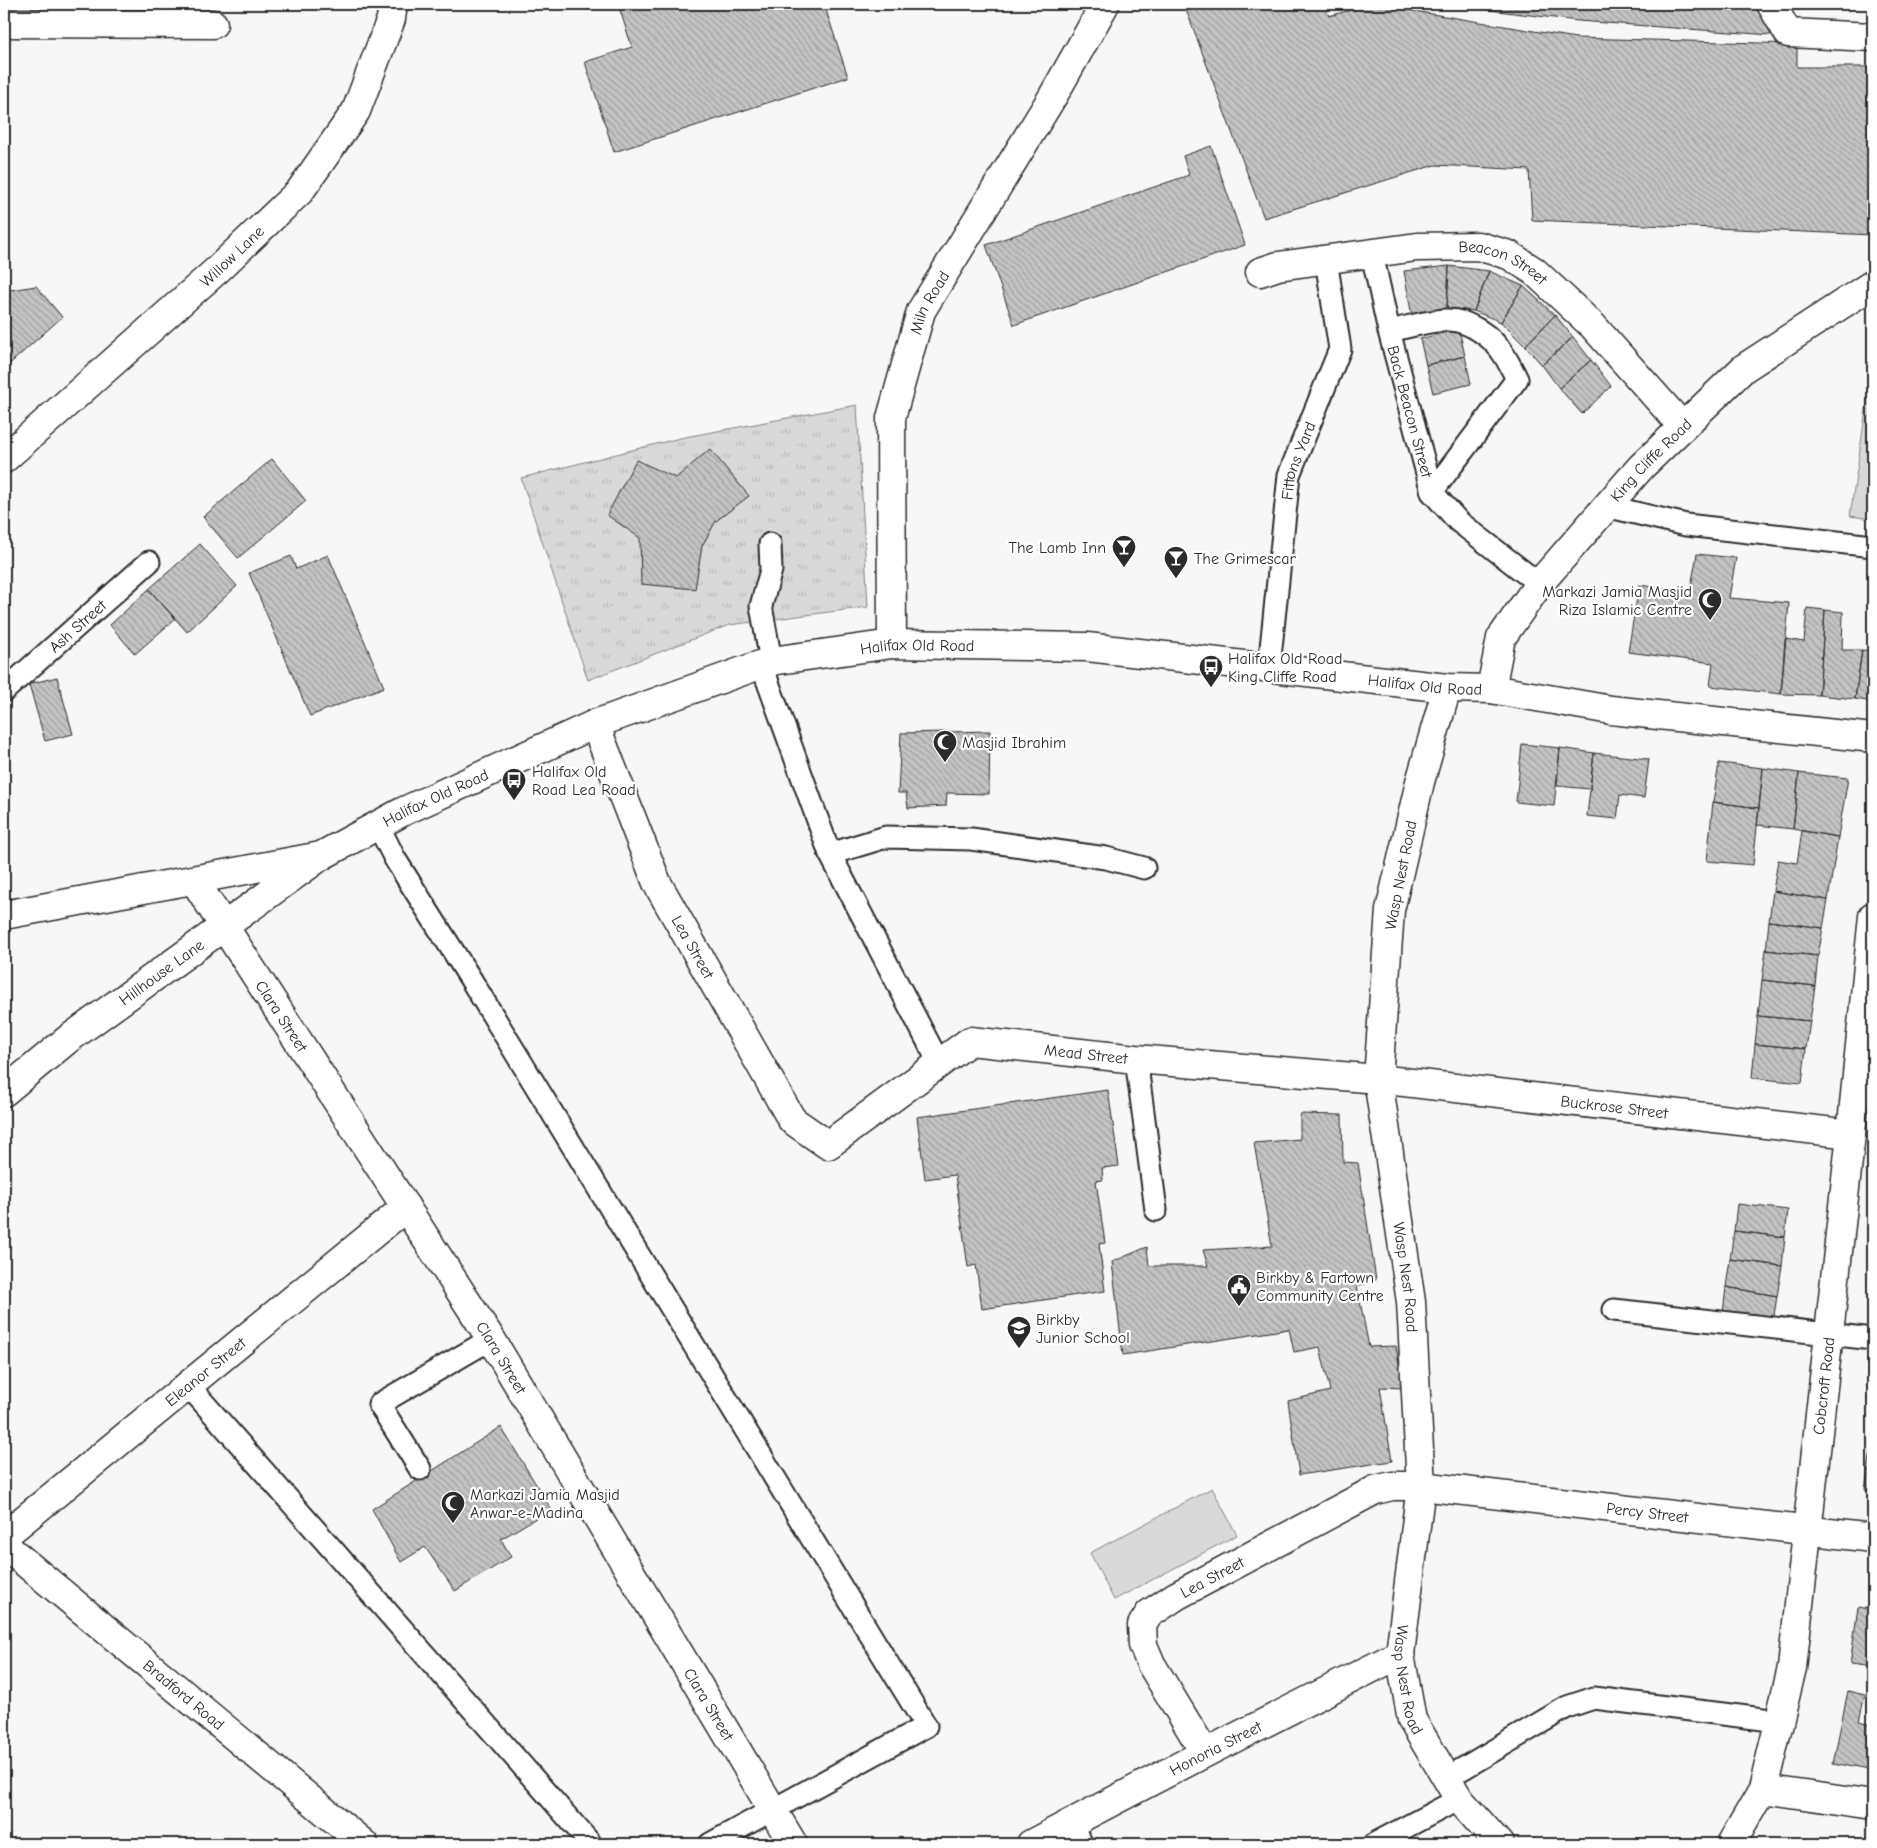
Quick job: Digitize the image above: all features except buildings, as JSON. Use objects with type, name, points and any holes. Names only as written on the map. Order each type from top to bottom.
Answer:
[{"type":"street","name":"Willow Lane","points":[[4,459],[216,271],[300,191],[356,111],[391,19],[393,4]]},
{"type":"street","name":"Miln Road","points":[[892,644],[891,418],[921,311],[1053,96],[1105,4]]},
{"type":"street","points":[[1770,4],[1788,33],[1873,36]]},
{"type":"street","points":[[4,23],[213,24]]},
{"type":"street","name":"Beacon Street","points":[[1260,272],[1278,266],[1417,247],[1478,246],[1509,256],[1534,271],[1593,326],[1683,427]]},
{"type":"street","name":"King Cliffe Road","points":[[1491,689],[1501,638],[1540,584],[1641,467],[1744,368],[1873,284]]},
{"type":"street","name":"Halifax Old Road","points":[[4,915],[320,856],[404,810],[596,724],[766,662],[892,644],[1087,647],[1447,688],[1491,689],[1611,710],[1873,738]]},
{"type":"street","name":"Wasp Nest Road","points":[[1447,688],[1420,782],[1390,910],[1378,1079],[1411,1302],[1420,1486],[1400,1654],[1412,1720],[1453,1789],[1499,1844]]},
{"type":"street","name":"Lea Street","points":[[596,724],[657,883],[792,1120],[828,1146]]},
{"type":"street","name":"Hillhouse Lane","points":[[4,1092],[67,1040],[320,856]]},
{"type":"street","name":"Clara Street","points":[[194,880],[491,1339],[793,1844]]},
{"type":"street","name":"Cobcroft Road","points":[[1731,1844],[1763,1789],[1792,1668],[1806,1529],[1852,1134],[1872,931]]},
{"type":"street","name":"Mead Street","points":[[828,1146],[970,1041],[1136,1059],[1378,1079]]},
{"type":"street","name":"Buckrose Street","points":[[1378,1079],[1852,1134]]},
{"type":"street","name":"Eleanor Street","points":[[4,1536],[406,1207]]},
{"type":"street","name":"Lea Street","points":[[1205,1753],[1151,1664],[1142,1645],[1142,1624],[1149,1614],[1176,1596],[1375,1490],[1392,1486],[1420,1486]]},
{"type":"street","name":"Percy Street","points":[[1420,1486],[1873,1538]]},
{"type":"street","name":"Bradford Road","points":[[4,1545],[364,1844]]},
{"type":"street","name":"Honoria Street","points":[[1031,1844],[1078,1828],[1142,1786],[1400,1654]]},
{"type":"street","points":[[1763,1789],[1873,1805]]},
{"type":"lane","name":"Back Beacon Street","points":[[1372,254],[1389,331],[1432,492],[1458,521],[1540,584]]},
{"type":"lane","name":"Fittons Yard","points":[[1269,668],[1289,475],[1340,349],[1326,260]]},
{"type":"lane","name":"Back Beacon Street","points":[[1389,331],[1448,320],[1467,324],[1482,332],[1495,344],[1504,354],[1517,379],[1432,492]]},
{"type":"lane","points":[[1606,506],[1686,525],[1873,546]]},
{"type":"lane","points":[[770,544],[771,570],[762,606],[766,662],[830,854],[939,1063]]},
{"type":"lane","name":"Ash Street","points":[[4,691],[149,562]]},
{"type":"lane","points":[[378,825],[395,858],[926,1726],[710,1844]]},
{"type":"lane","points":[[830,854],[886,837],[971,839],[1106,858],[1144,868]]},
{"type":"lane","points":[[1136,1059],[1156,1210]]},
{"type":"lane","points":[[1614,1310],[1873,1339]]},
{"type":"lane","points":[[420,1469],[379,1404],[491,1339]]},
{"type":"lane","points":[[188,1385],[591,1844]]},
{"type":"lane","points":[[1374,1844],[1567,1707],[1594,1698],[1779,1721]]},
{"type":"green space","points":[[1873,363],[1873,519],[1850,516]]},
{"type":"green space","points":[[857,405],[868,607],[729,625],[588,680],[521,478],[680,438]]},
{"type":"green space","points":[[1212,1488],[1237,1535],[1114,1600],[1090,1553]]},
{"type":"place","name":"The Lamb Inn","points":[[1124,568]]},
{"type":"place","name":"The Grimescar","points":[[1176,579]]},
{"type":"place","name":"Markazi Jamia Masjid Riza Islamic Centre","points":[[1710,621]]},
{"type":"place","name":"Halifax Old Road King Cliffe Road","points":[[1211,688]]},
{"type":"place","name":"Masjid Ibrahim","points":[[945,763]]},
{"type":"place","name":"Halifax Old Road Lea Road","points":[[514,801]]},
{"type":"place","name":"Birkby & Fartown Community Centre","points":[[1239,1307]]},
{"type":"place","name":"Birkby Junior School","points":[[1019,1349]]},
{"type":"place","name":"Markazi Jamia Masjid Anwar-e-Madina","points":[[453,1524]]}]
